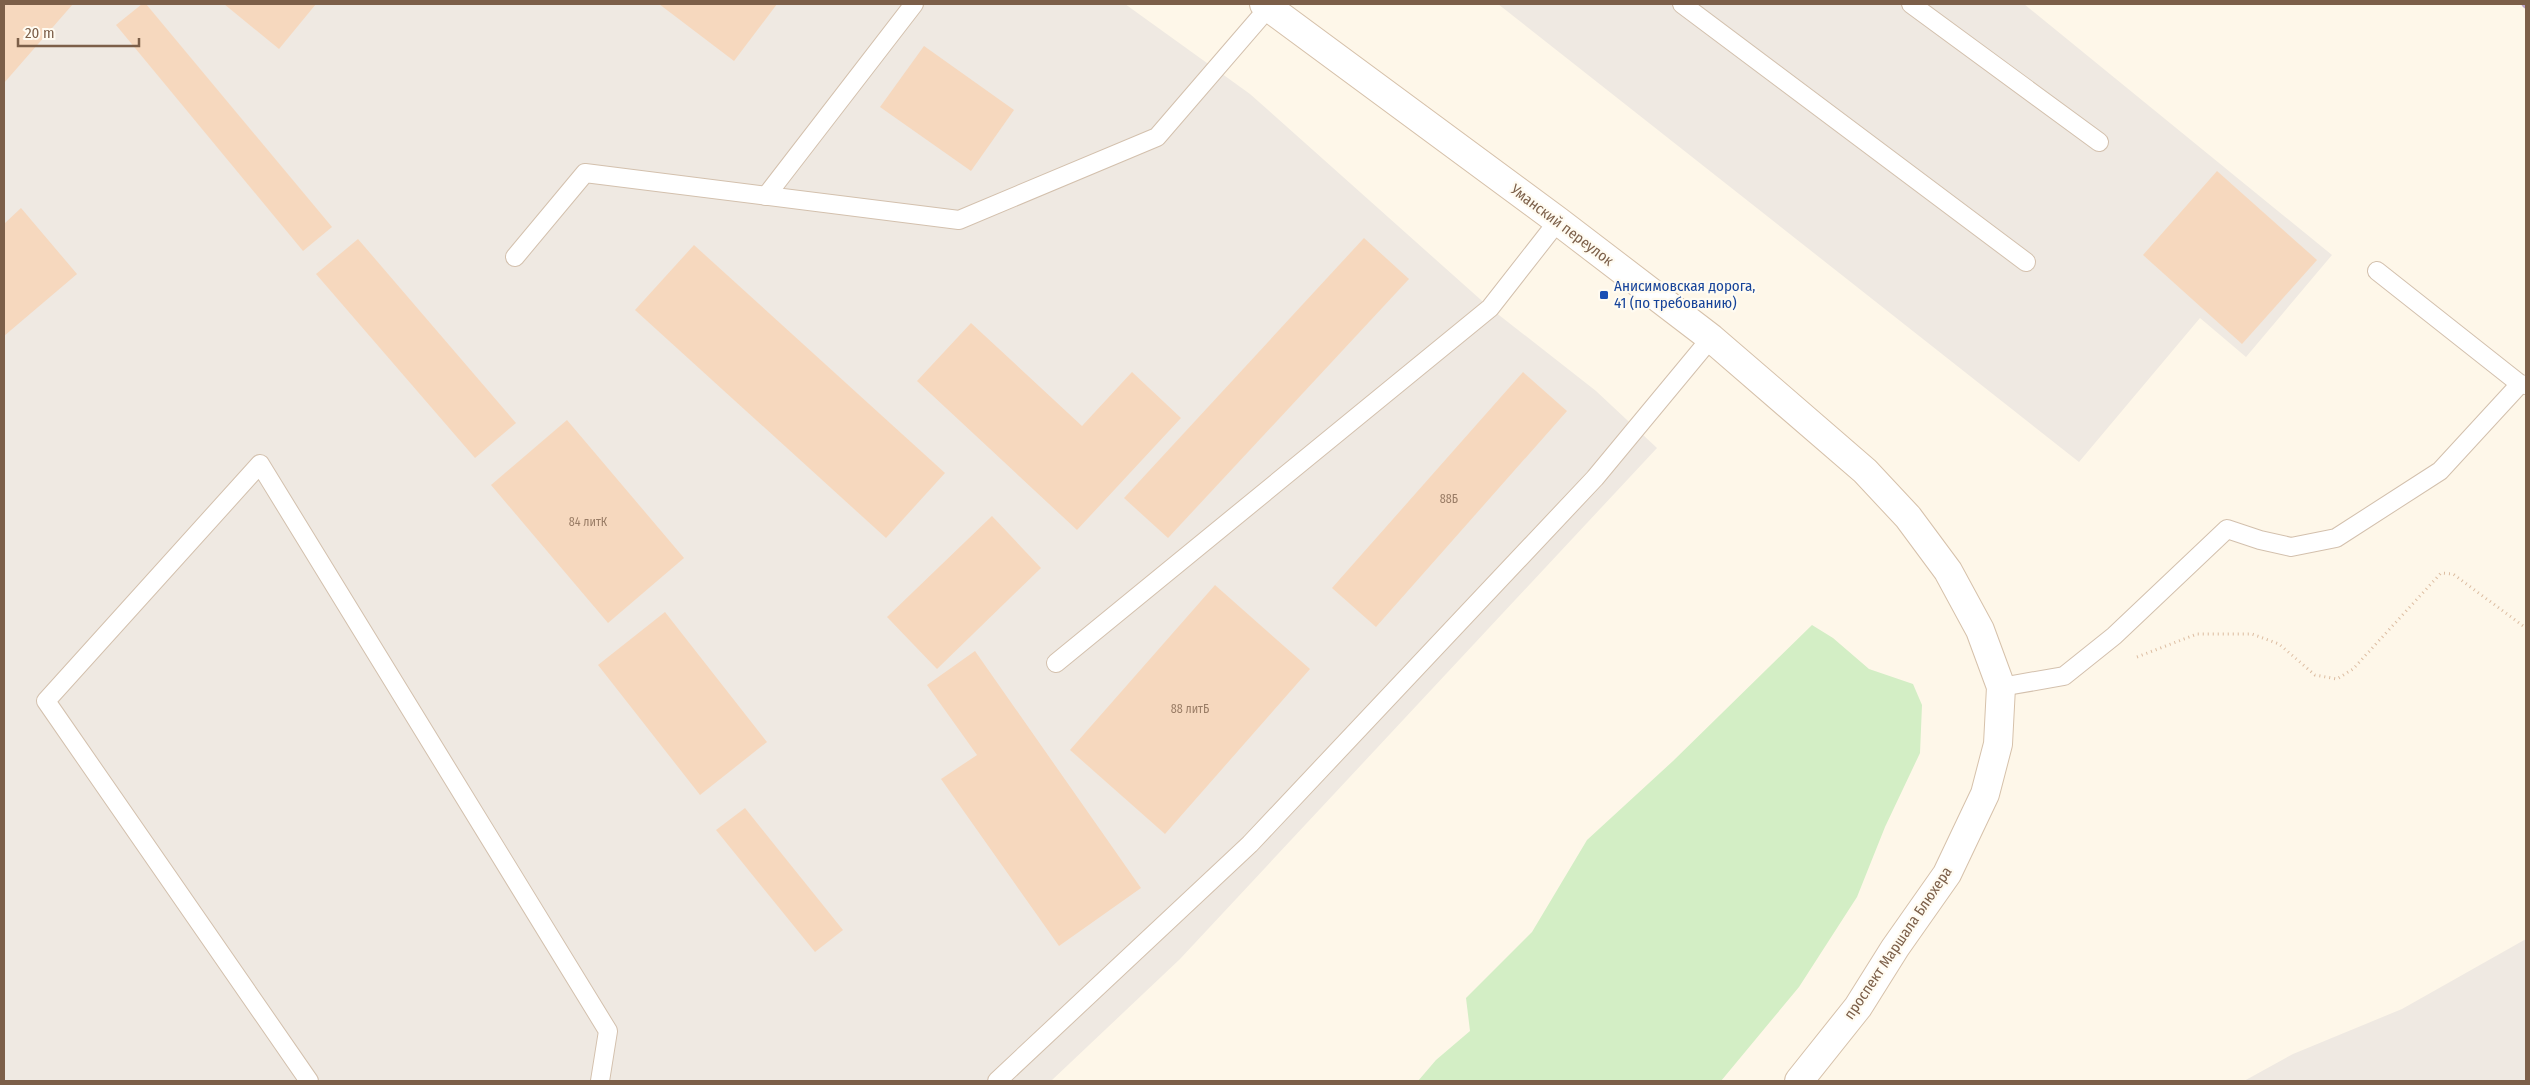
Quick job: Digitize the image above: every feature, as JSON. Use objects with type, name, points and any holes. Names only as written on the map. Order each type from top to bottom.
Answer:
[{"type":"street","name":"Уманский переулок","points":[[1267,6],[1558,221],[1711,338],[1865,471],[1908,517],[1948,570]]},
{"type":"street","name":"проспект Маршала Блюхера","points":[[1799,1081],[1858,1007],[1895,948],[1947,874],[1985,794],[1998,744],[2001,687],[1980,630],[1948,570]]},
{"type":"lane","points":[[766,196],[914,4]]},
{"type":"lane","points":[[1682,4],[2026,262]]},
{"type":"lane","points":[[1911,4],[2099,142]]},
{"type":"lane","points":[[515,257],[585,173],[959,220],[1156,137],[1267,6]]},
{"type":"lane","points":[[1056,664],[1490,308],[1558,221]]},
{"type":"lane","points":[[2001,687],[2064,676],[2114,636],[2226,530],[2291,547],[2336,538],[2440,471],[2523,385],[2377,271]]},
{"type":"lane","points":[[997,1081],[1250,844],[1595,478],[1711,338]]},
{"type":"lane","points":[[309,1081],[46,701],[260,464],[608,1031],[600,1081]]},
{"type":"path","points":[[2133,658],[2197,634],[2252,634],[2279,644],[2315,674],[2337,679],[2353,668],[2441,573],[2453,574],[2526,628]]},
{"type":"shaded area","points":[[4,4],[1125,4],[1250,94],[1490,308],[1596,391],[1657,448],[1180,959],[1051,1081],[4,1081]]},
{"type":"shaded area","points":[[1498,4],[2024,4],[2332,255],[2246,357],[2200,318],[2079,462]]},
{"type":"shaded area","points":[[2526,939],[2526,1081],[2244,1081],[2293,1054],[2402,1009]]},
{"type":"green space","points":[[1812,625],[1833,638],[1869,669],[1913,684],[1922,705],[1920,753],[1885,827],[1857,897],[1799,987],[1721,1081],[1418,1081],[1436,1060],[1470,1031],[1466,998],[1532,932],[1587,840],[1673,761]]},
{"type":"building","points":[[4,4],[73,4],[4,83]]},
{"type":"building","points":[[142,4],[146,4],[332,227],[303,251],[116,25]]},
{"type":"building","points":[[224,4],[316,4],[279,49]]},
{"type":"building","points":[[659,4],[777,4],[734,61]]},
{"type":"building","points":[[924,46],[1014,110],[971,171],[880,107]]},
{"type":"building","points":[[2217,171],[2317,260],[2242,344],[2143,255]]},
{"type":"building","points":[[21,208],[77,274],[4,336],[4,224]]},
{"type":"building","points":[[1364,238],[1409,279],[1168,538],[1124,498]]},
{"type":"building","points":[[358,239],[516,423],[475,458],[316,274]]},
{"type":"building","points":[[694,245],[945,473],[886,538],[635,310]]},
{"type":"building","points":[[971,323],[1082,426],[1132,372],[1181,418],[1077,530],[917,381]]},
{"type":"building","points":[[1523,372],[1567,411],[1376,627],[1332,588]]},
{"type":"building","points":[[567,420],[684,558],[608,623],[491,485]]},
{"type":"building","points":[[992,516],[1041,568],[937,669],[887,617]]},
{"type":"building","points":[[1215,585],[1310,669],[1165,834],[1070,750]]},
{"type":"building","points":[[665,612],[767,742],[700,795],[598,665]]},
{"type":"building","points":[[975,651],[1141,888],[1059,946],[941,779],[977,755],[927,685]]},
{"type":"building","points":[[745,808],[843,930],[815,952],[716,830]]},
{"type":"railway","points":[[2523,4],[2526,7]]},
{"type":"place","name":"Анисимовская дорога, 41 (по требованию)","points":[[1604,295]]}]
